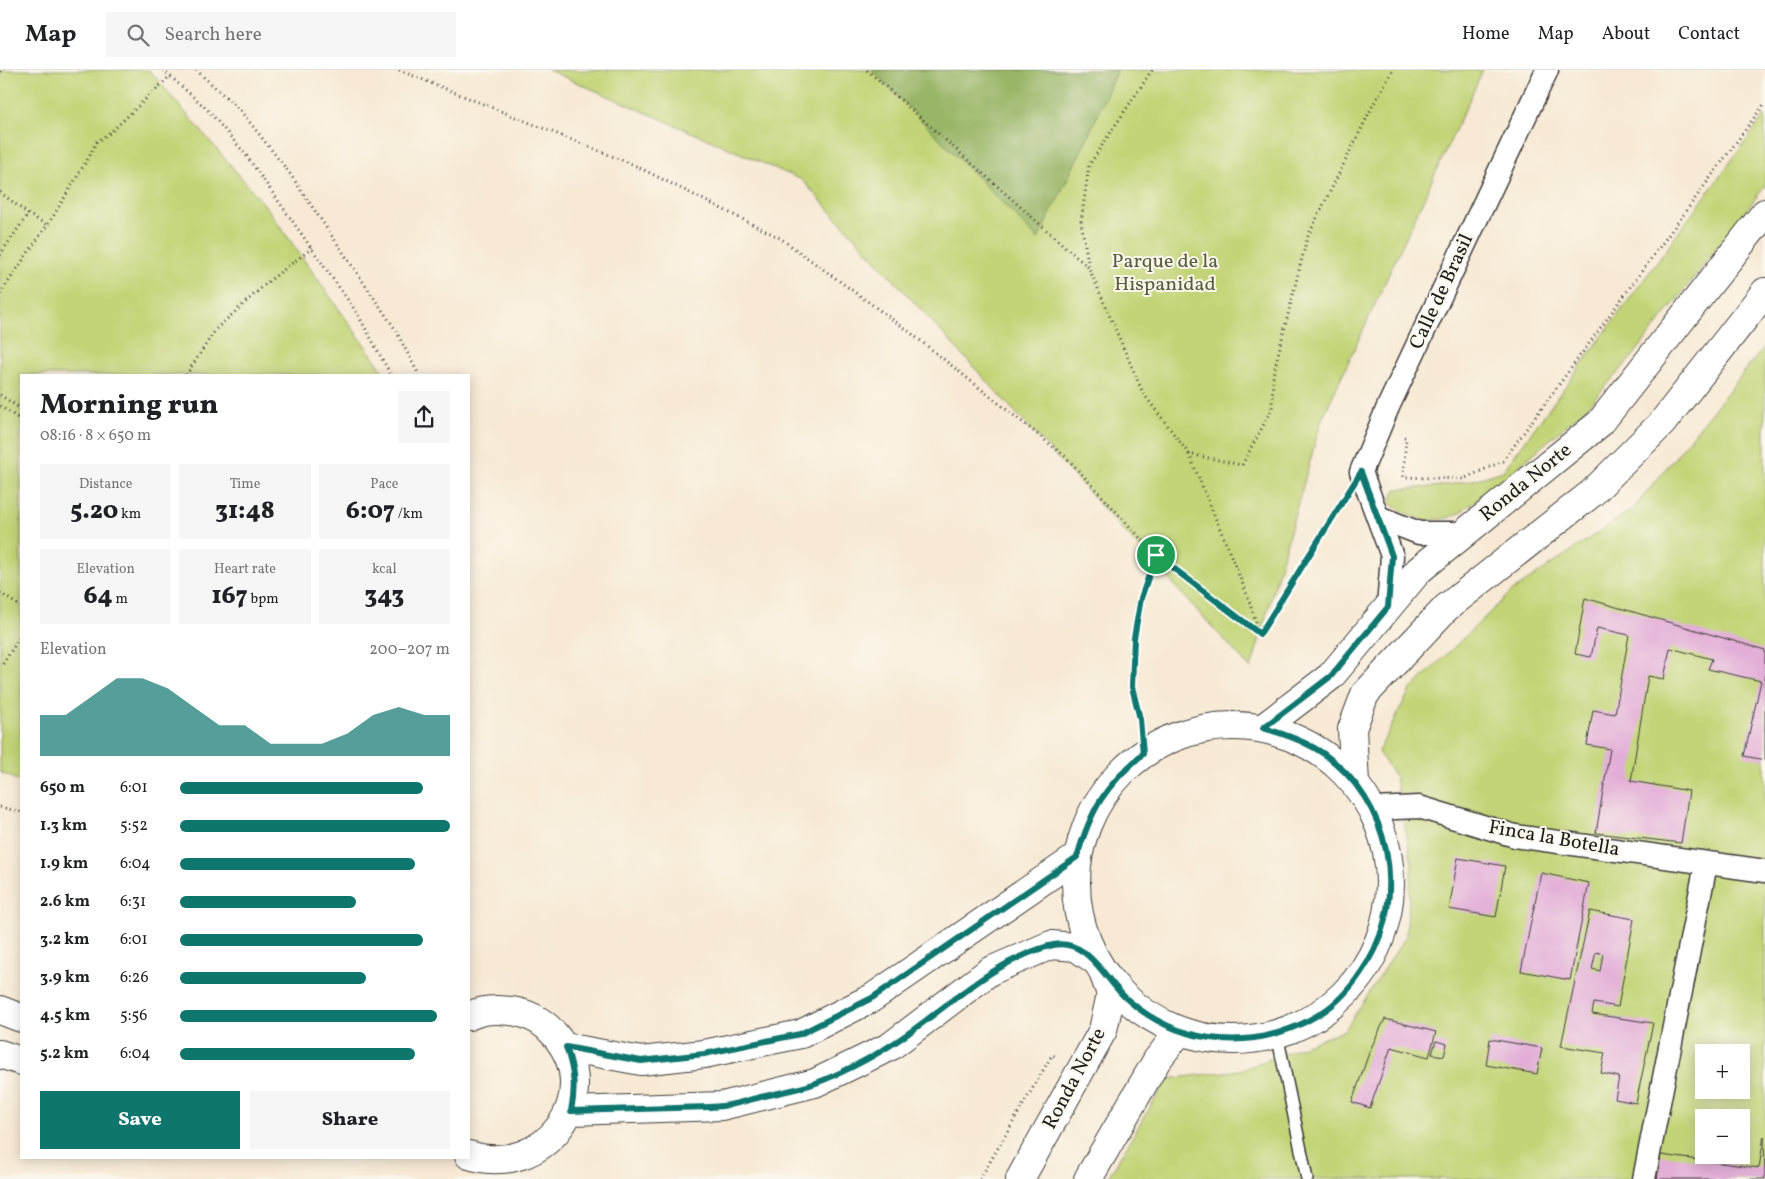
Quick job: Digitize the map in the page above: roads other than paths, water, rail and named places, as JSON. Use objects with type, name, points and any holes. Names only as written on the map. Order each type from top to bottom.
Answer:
[{"type":"main road","name":"Ronda Norte","points":[[1263,728],[1331,676],[1419,570],[1600,423],[1765,213]]},
{"type":"main road","points":[[1355,783],[1352,730],[1365,694],[1446,608],[1592,493],[1662,423],[1765,292]]},
{"type":"main road","name":"Ronda Norte","points":[[1020,1179],[1104,1030],[1111,994],[1084,936],[1078,911],[1075,884],[1077,857],[1086,827],[1100,799],[1119,774],[1143,754],[1171,738],[1201,729],[1232,725],[1263,728],[1305,742],[1329,758],[1355,783],[1373,810],[1388,853],[1390,899],[1378,944],[1354,984],[1320,1015],[1277,1034],[1236,1040],[1211,1039],[1179,1032],[1150,1018],[1125,999],[1100,968]]},
{"type":"main road","points":[[566,1047],[641,1061],[704,1054],[800,1034],[872,998],[1077,857]]},
{"type":"main road","points":[[571,1111],[722,1106],[815,1083],[891,1046],[990,971],[1051,945],[1076,948],[1100,968]]},
{"type":"main road","points":[[470,1015],[476,1012],[501,1009],[527,1014],[549,1027],[566,1047],[574,1068],[575,1089],[571,1111],[562,1129],[547,1144],[530,1155],[510,1161],[490,1161],[470,1155]]},
{"type":"main road","points":[[0,1010],[20,1018]]},
{"type":"main road","points":[[1088,1179],[1157,1060],[1179,1032]]},
{"type":"main road","points":[[0,1054],[20,1062]]},
{"type":"street","name":"Calle de Brasil","points":[[1378,517],[1361,472],[1379,429],[1547,70]]},
{"type":"street","points":[[1378,517],[1419,533],[1464,533]]},
{"type":"street","points":[[1378,517],[1392,556],[1388,607]]},
{"type":"street","name":"Finca la Botella","points":[[1373,810],[1419,808],[1515,836],[1765,871]]},
{"type":"street","points":[[1644,1179],[1706,864]]},
{"type":"lane","points":[[1277,1034],[1307,1179]]},
{"type":"park label","name":"Parque de la Hispanidad","points":[[1165,274]]}]
